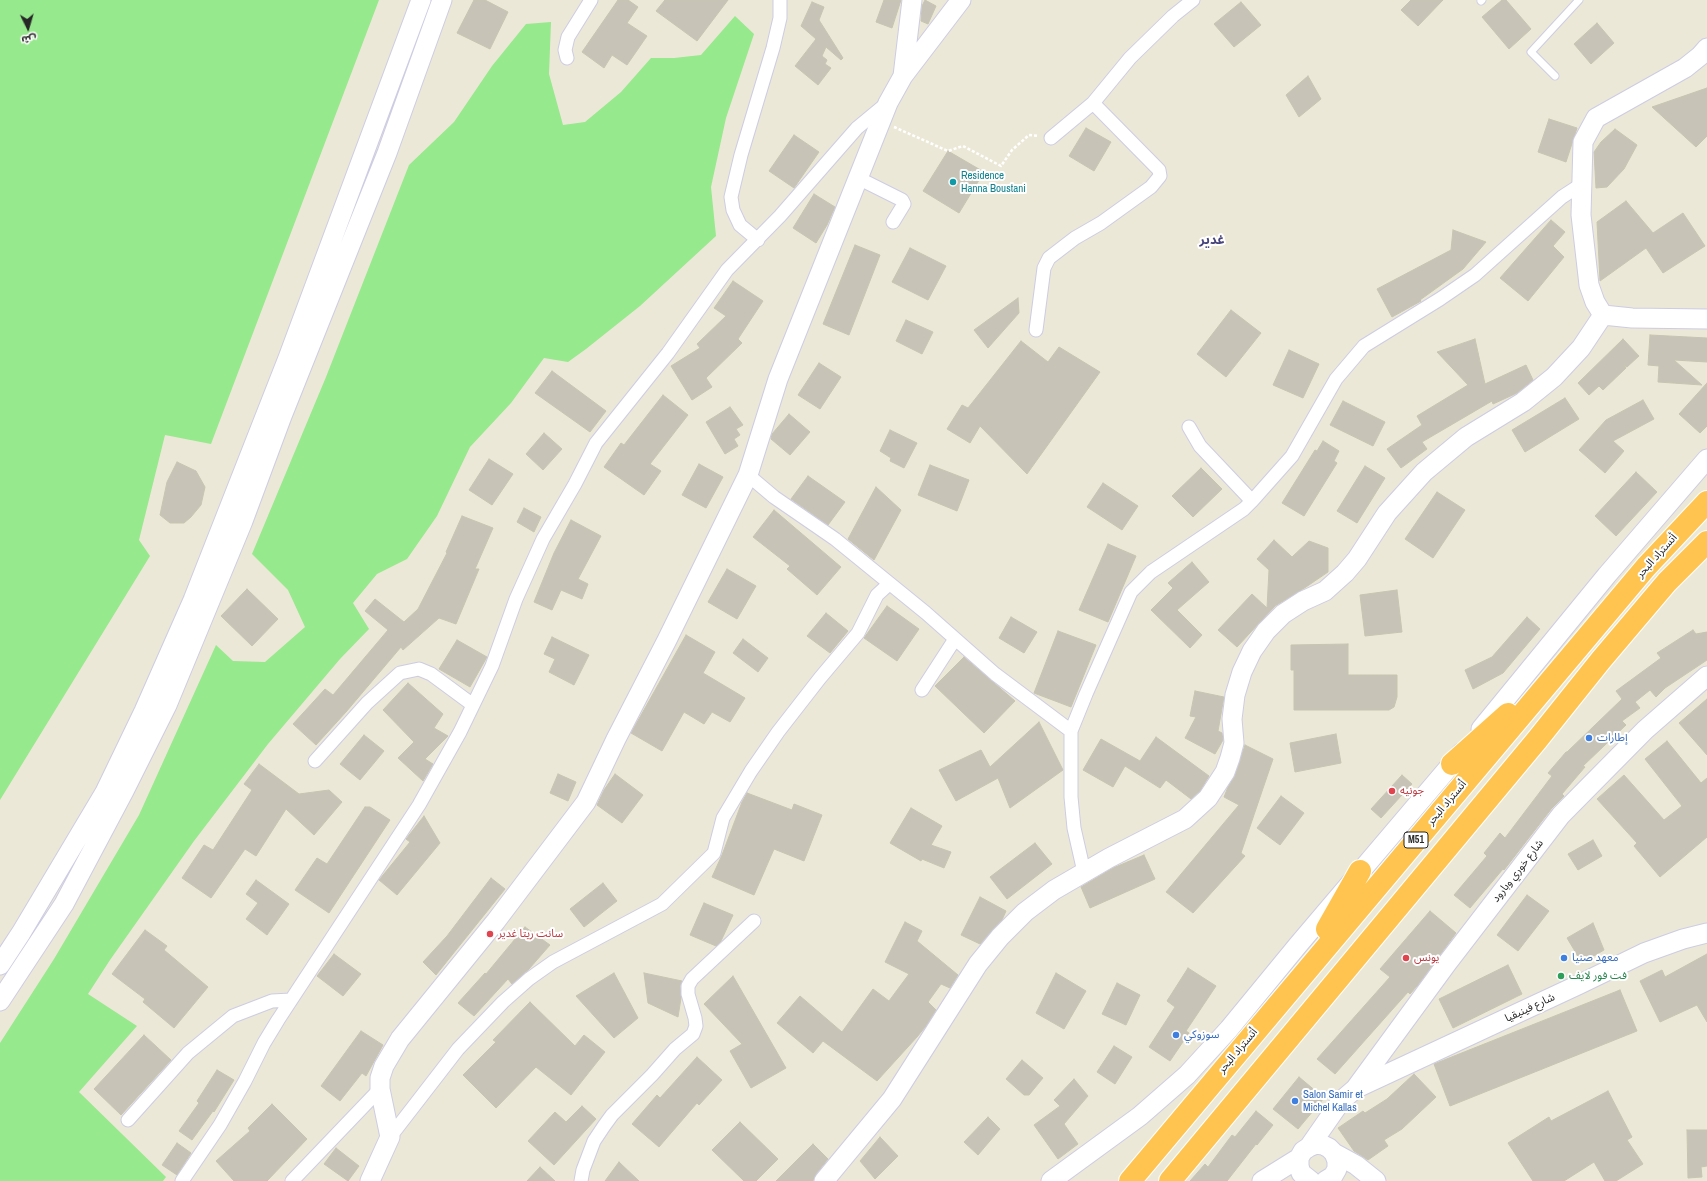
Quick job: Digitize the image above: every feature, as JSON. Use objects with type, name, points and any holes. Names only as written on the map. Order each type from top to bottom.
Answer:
[{"type":"highway","name":"أتستراد البحر","points":[[1130,1181],[1646,567],[1707,502]]},
{"type":"highway","name":"M51","points":[[1170,1181],[1532,746],[1601,660],[1667,582],[1707,542]]},
{"type":"highway","points":[[1452,764],[1559,670]]},
{"type":"highway","points":[[1301,976],[1314,948],[1360,871]]},
{"type":"street","points":[[0,965],[21,933],[105,792],[144,712],[190,607],[288,358],[421,0]]},
{"type":"street","points":[[0,1001],[64,904],[167,705],[243,521],[282,416],[388,153],[442,0]]},
{"type":"street","points":[[567,58],[565,50],[568,37],[591,0]]},
{"type":"street","points":[[758,240],[740,225],[733,210],[731,196],[741,155],[773,48],[780,18],[780,0]]},
{"type":"street","points":[[903,76],[912,0]]},
{"type":"street","points":[[390,1137],[380,1089],[380,1078],[384,1066],[400,1039],[496,921],[586,802],[748,476],[778,379],[888,103],[903,76],[961,0]]},
{"type":"street","points":[[1051,138],[1093,103],[1130,58],[1173,16],[1193,0]]},
{"type":"street","points":[[1603,315],[1595,302],[1589,285],[1581,215],[1583,142],[1596,118],[1685,68],[1700,56],[1707,48]]},
{"type":"street","points":[[182,1181],[220,1125],[264,1044],[291,1000],[419,805],[473,705],[492,666],[516,599],[543,539],[575,484],[596,443],[668,353],[727,270],[758,240],[795,200],[856,128],[888,103]]},
{"type":"street","points":[[1036,330],[1044,268],[1049,258],[1075,238],[1101,223],[1151,187],[1160,176],[1159,170],[1093,103]]},
{"type":"street","points":[[858,178],[902,200],[904,204],[893,222]]},
{"type":"street","points":[[1084,872],[1074,828],[1071,797],[1072,731],[1086,694],[1131,592],[1151,572],[1244,509],[1252,501],[1292,456],[1336,379],[1364,346],[1440,299],[1475,275],[1562,196],[1582,184]]},
{"type":"street","points":[[1603,315],[1632,318],[1707,319]]},
{"type":"street","points":[[824,1181],[892,1099],[978,964],[1000,937],[1031,908],[1054,890],[1134,844],[1185,819],[1208,798],[1225,772],[1230,758],[1234,743],[1232,719],[1235,695],[1242,672],[1252,651],[1266,631],[1283,614],[1303,601],[1325,591],[1345,573],[1357,559],[1387,513],[1424,472],[1466,437],[1523,402],[1554,377],[1581,348],[1603,315]]},
{"type":"street","points":[[1189,426],[1200,446],[1252,501]]},
{"type":"street","points":[[1051,1181],[1140,1116],[1187,1075],[1229,1030],[1360,871],[1452,764],[1607,575],[1707,459]]},
{"type":"street","points":[[748,476],[774,498],[835,539],[995,674],[1072,731]]},
{"type":"street","points":[[370,1181],[390,1137],[458,1049],[513,993],[553,962],[662,904],[714,853],[722,818],[751,771],[778,732],[858,633],[877,595],[889,584]]},
{"type":"street","points":[[922,690],[954,639]]},
{"type":"street","points":[[315,761],[367,702],[400,673],[419,669],[431,674],[473,705]]},
{"type":"street","name":"شارع خوري وبارود","points":[[1355,1089],[1448,962],[1561,815],[1645,730],[1707,676]]},
{"type":"street","points":[[581,1181],[582,1170],[594,1141],[612,1114],[675,1050],[693,1034],[696,1026],[688,994],[688,986],[692,979],[754,921]]},
{"type":"street","name":"شارع فينيقيا","points":[[1355,1089],[1644,953],[1683,939],[1707,933]]},
{"type":"street","points":[[128,1120],[188,1053],[233,1016],[272,1000],[291,1000]]},
{"type":"street","points":[[292,1181],[380,1089]]},
{"type":"street","points":[[1328,1119],[1332,1150],[1337,1161],[1337,1168],[1328,1180],[1301,1173],[1299,1166],[1304,1152],[1328,1119],[1342,1101],[1355,1089]]},
{"type":"street","points":[[1262,1181],[1316,1144],[1323,1145],[1332,1150],[1356,1165],[1376,1181]]},
{"type":"lane","points":[[1555,76],[1531,52],[1579,0]]},
{"type":"path","points":[[881,121],[948,151],[963,146],[1001,166],[1012,150],[1029,135],[1051,138]]},
{"type":"green space","points":[[0,0],[379,0],[211,444],[165,435],[139,540],[150,556],[0,800]]},
{"type":"green space","points":[[735,16],[754,34],[726,118],[711,187],[716,236],[640,306],[568,362],[544,358],[511,403],[470,447],[437,516],[407,559],[377,574],[353,603],[369,629],[340,659],[268,744],[194,841],[110,960],[88,994],[137,1026],[79,1092],[166,1177],[163,1181],[0,1181],[0,1043],[54,959],[139,815],[216,645],[233,661],[265,662],[305,627],[288,590],[252,554],[326,377],[409,165],[454,122],[492,66],[526,24],[551,22],[549,74],[563,125],[585,122],[621,92],[651,58],[674,58],[701,55]]},
{"type":"building","points":[[474,0],[485,0],[508,12],[490,49],[457,33]]},
{"type":"building","points":[[618,0],[628,0],[638,7],[627,23],[647,36],[627,65],[612,55],[604,68],[582,52]]},
{"type":"building","points":[[665,0],[728,0],[697,41],[656,11]]},
{"type":"building","points":[[884,0],[901,0],[892,28],[876,22]]},
{"type":"building","points":[[925,0],[936,6],[928,24],[921,21],[922,6]]},
{"type":"building","points":[[1411,0],[1443,0],[1418,26],[1401,10]]},
{"type":"building","points":[[1502,0],[1506,0],[1531,29],[1509,49],[1482,17]]},
{"type":"building","points":[[812,2],[824,7],[819,20],[843,58],[841,60],[826,47],[822,56],[827,60],[825,64],[831,68],[818,85],[795,66],[816,39],[801,26]]},
{"type":"building","points":[[1241,2],[1261,25],[1234,47],[1214,24]]},
{"type":"building","points":[[1597,23],[1614,43],[1591,64],[1574,44]]},
{"type":"building","points":[[1308,76],[1321,99],[1299,117],[1286,95]]},
{"type":"building","points":[[1707,88],[1707,136],[1696,147],[1652,107]]},
{"type":"building","points":[[1549,119],[1577,128],[1566,162],[1538,152]]},
{"type":"building","points":[[1086,128],[1111,142],[1094,171],[1069,156]]},
{"type":"building","points":[[1615,129],[1637,145],[1624,169],[1607,187],[1596,188],[1594,152],[1601,142]]},
{"type":"building","points":[[794,135],[819,152],[794,188],[769,171]]},
{"type":"building","name":"Residence Hanna Boustani","points":[[948,151],[984,172],[959,213],[923,191]]},
{"type":"building","points":[[814,194],[835,207],[827,225],[816,243],[793,228]]},
{"type":"building","points":[[1626,201],[1653,233],[1683,213],[1705,246],[1663,273],[1646,248],[1600,281],[1597,222]]},
{"type":"building","points":[[1551,220],[1565,232],[1553,246],[1564,257],[1528,301],[1500,278]]},
{"type":"building","points":[[1453,230],[1486,242],[1463,269],[1420,300],[1421,301],[1392,317],[1377,289],[1451,250]]},
{"type":"building","points":[[855,245],[880,255],[849,335],[823,324]]},
{"type":"building","points":[[910,248],[946,266],[928,300],[892,282]]},
{"type":"building","points":[[733,281],[763,301],[738,339],[742,343],[706,378],[712,387],[692,400],[671,366],[700,348],[697,344],[726,316],[714,308]]},
{"type":"building","points":[[1018,298],[1019,313],[988,348],[974,330]]},
{"type":"building","points":[[1231,310],[1261,333],[1226,377],[1197,354]]},
{"type":"building","points":[[906,320],[933,332],[922,354],[896,341]]},
{"type":"building","points":[[1650,335],[1707,338],[1707,362],[1674,360],[1702,385],[1658,382],[1659,366],[1648,365]]},
{"type":"building","points":[[1475,339],[1485,384],[1526,365],[1533,380],[1517,393],[1493,404],[1492,401],[1422,442],[1427,449],[1401,468],[1387,449],[1422,425],[1417,416],[1468,385],[1437,352]]},
{"type":"building","points":[[1623,339],[1639,356],[1627,367],[1624,364],[1626,368],[1603,390],[1599,386],[1589,395],[1578,383]]},
{"type":"building","points":[[1021,341],[1048,362],[1059,347],[1100,372],[1027,474],[980,426],[970,443],[947,429],[962,405],[968,408]]},
{"type":"building","points":[[1289,350],[1319,364],[1303,398],[1273,385]]},
{"type":"building","points":[[819,363],[841,377],[820,409],[798,395]]},
{"type":"building","points":[[552,371],[606,411],[590,432],[535,393]]},
{"type":"building","points":[[1707,383],[1707,426],[1700,433],[1679,414]]},
{"type":"building","points":[[663,395],[688,415],[650,464],[661,471],[644,495],[604,467],[621,443],[624,445]]},
{"type":"building","points":[[1565,398],[1579,419],[1525,452],[1512,430]]},
{"type":"building","points":[[1643,400],[1654,419],[1613,441],[1624,451],[1605,473],[1579,450],[1606,420]]},
{"type":"building","points":[[1343,401],[1385,422],[1373,446],[1330,425]]},
{"type":"building","points":[[730,407],[743,425],[736,429],[740,435],[734,439],[738,446],[725,454],[706,422]]},
{"type":"building","points":[[789,414],[810,432],[790,455],[771,439],[772,434]]},
{"type":"building","points":[[890,430],[917,443],[904,468],[890,461],[891,458],[880,451]]},
{"type":"building","points":[[544,433],[562,449],[543,470],[526,454]]},
{"type":"building","points":[[1323,441],[1339,451],[1334,461],[1337,463],[1304,516],[1282,503],[1315,450],[1317,451]]},
{"type":"building","points":[[489,459],[513,474],[492,505],[469,490]]},
{"type":"building","points":[[177,462],[196,471],[205,487],[201,505],[191,517],[184,523],[170,523],[160,515],[167,482]]},
{"type":"building","points":[[699,464],[723,477],[706,508],[682,495]]},
{"type":"building","points":[[930,465],[969,480],[957,511],[918,495]]},
{"type":"building","points":[[1365,466],[1385,478],[1357,523],[1337,511]]},
{"type":"building","points":[[1201,468],[1222,489],[1193,517],[1172,496]]},
{"type":"building","points":[[1636,472],[1657,492],[1616,536],[1595,516]]},
{"type":"building","points":[[808,476],[845,502],[828,525],[791,499]]},
{"type":"building","points":[[1103,483],[1138,506],[1122,530],[1087,507]]},
{"type":"building","points":[[876,487],[901,510],[874,560],[848,539]]},
{"type":"building","points":[[1437,492],[1465,510],[1433,558],[1405,539]]},
{"type":"building","points":[[524,508],[541,517],[534,532],[517,522]]},
{"type":"building","points":[[774,510],[841,567],[817,595],[787,569],[790,566],[753,537]]},
{"type":"building","points":[[462,516],[493,528],[475,569],[479,569],[456,624],[439,618],[403,650],[401,647],[316,745],[293,724],[325,689],[333,695],[388,630],[365,611],[375,599],[404,622],[418,609],[447,553],[446,552]]},
{"type":"building","points":[[571,520],[601,536],[578,579],[588,584],[582,599],[561,590],[552,610],[534,602],[554,553]]},
{"type":"building","points":[[1274,540],[1292,557],[1309,541],[1328,548],[1328,572],[1275,606],[1237,647],[1218,630],[1252,594],[1267,608],[1269,570],[1257,559]]},
{"type":"building","points":[[1108,544],[1136,556],[1108,622],[1079,610]]},
{"type":"building","points":[[1192,562],[1209,582],[1177,610],[1202,635],[1190,648],[1151,610],[1173,588],[1168,583]]},
{"type":"building","points":[[727,569],[756,586],[737,619],[708,602]]},
{"type":"building","points":[[247,589],[278,619],[252,646],[221,616]]},
{"type":"building","points":[[1397,590],[1402,632],[1365,636],[1360,595]]},
{"type":"building","points":[[887,606],[919,629],[897,661],[864,638]]},
{"type":"building","points":[[826,613],[848,631],[830,653],[807,636]]},
{"type":"building","points":[[1011,617],[1037,632],[1024,653],[999,638]]},
{"type":"building","points":[[1527,617],[1540,629],[1503,673],[1473,689],[1465,670],[1492,657]]},
{"type":"building","points":[[1693,630],[1696,634],[1707,632],[1707,660],[1665,688],[1656,697],[1650,690],[1635,702],[1640,708],[1622,721],[1626,725],[1583,766],[1585,767],[1562,794],[1564,796],[1552,808],[1504,870],[1503,869],[1470,908],[1454,895],[1487,856],[1484,853],[1500,833],[1505,838],[1552,776],[1548,773],[1566,752],[1622,699],[1616,691],[1661,658],[1657,653]]},
{"type":"building","points":[[1058,631],[1096,645],[1071,707],[1034,693]]},
{"type":"building","points":[[686,635],[715,652],[703,673],[745,698],[730,722],[712,712],[704,724],[684,712],[662,751],[631,733]]},
{"type":"building","points":[[552,637],[589,655],[574,685],[549,672],[555,659],[544,654]]},
{"type":"building","points":[[743,639],[768,658],[758,672],[733,653]]},
{"type":"building","points":[[457,640],[487,657],[470,687],[439,669]]},
{"type":"building","points":[[1348,644],[1348,675],[1397,675],[1397,697],[1394,707],[1389,710],[1294,710],[1294,670],[1291,670],[1291,645]]},
{"type":"building","points":[[964,657],[1015,701],[984,733],[935,686]]},
{"type":"building","points":[[408,683],[443,714],[434,728],[448,736],[425,759],[433,764],[423,781],[398,758],[414,742],[383,710]]},
{"type":"building","points":[[1195,691],[1224,697],[1218,731],[1222,733],[1223,740],[1215,754],[1185,738],[1196,717],[1190,716]]},
{"type":"building","points":[[1707,699],[1707,755],[1679,723]]},
{"type":"building","points":[[1039,722],[1063,770],[1010,808],[998,778],[956,801],[939,770],[981,750],[990,767]]},
{"type":"building","points":[[1336,734],[1341,763],[1295,772],[1290,743]]},
{"type":"building","points":[[364,735],[384,751],[360,780],[340,764]]},
{"type":"building","points":[[1156,737],[1209,776],[1200,791],[1191,799],[1166,780],[1160,788],[1125,766],[1113,787],[1083,770],[1101,739],[1140,761]]},
{"type":"building","points":[[1667,741],[1701,783],[1707,778],[1707,837],[1660,877],[1634,846],[1637,843],[1597,799],[1624,775],[1664,820],[1682,806],[1645,759]]},
{"type":"building","points":[[1245,745],[1273,759],[1241,853],[1245,856],[1193,913],[1166,892],[1239,805],[1224,797],[1235,776]]},
{"type":"building","points":[[259,764],[299,794],[329,790],[342,802],[314,835],[286,809],[256,856],[245,849],[211,898],[182,878],[204,845],[213,850],[252,790],[244,784]]},
{"type":"building","points":[[558,774],[576,782],[568,801],[550,793]]},
{"type":"building","points":[[615,774],[643,795],[622,823],[597,805],[604,790]]},
{"type":"building","points":[[1402,775],[1412,784],[1381,818],[1371,809]]},
{"type":"building","points":[[747,793],[792,810],[794,804],[822,815],[804,861],[774,849],[754,895],[712,877]]},
{"type":"building","points":[[1281,796],[1304,813],[1280,845],[1257,828]]},
{"type":"building","points":[[365,807],[370,807],[390,820],[329,913],[295,890],[317,858],[327,864]]},
{"type":"building","points":[[911,808],[942,826],[931,845],[951,852],[944,868],[922,859],[921,861],[890,843]]},
{"type":"building","points":[[424,816],[440,843],[397,895],[379,880],[410,842],[406,839]]},
{"type":"building","points":[[1593,840],[1602,856],[1578,870],[1568,854]]},
{"type":"building","points":[[1035,843],[1052,864],[1007,899],[990,877]]},
{"type":"building","points":[[1144,855],[1155,879],[1090,908],[1081,887],[1113,868]]},
{"type":"building","points":[[491,878],[505,889],[436,975],[423,962],[447,936]]},
{"type":"building","points":[[256,880],[289,904],[267,935],[246,919],[258,903],[246,894]]},
{"type":"building","points":[[603,883],[617,901],[584,927],[570,909]]},
{"type":"building","points":[[1527,895],[1549,911],[1518,951],[1497,935]]},
{"type":"building","points":[[980,897],[1006,911],[1002,920],[980,944],[961,935]]},
{"type":"building","points":[[704,903],[733,915],[721,941],[716,946],[690,935]]},
{"type":"building","points":[[1430,911],[1456,933],[1418,985],[1410,994],[1408,992],[1335,1074],[1317,1059],[1390,977],[1380,969]]},
{"type":"building","points":[[905,922],[922,931],[917,941],[958,975],[950,988],[941,984],[928,1002],[936,1010],[926,1026],[877,1081],[823,1041],[813,1053],[777,1023],[800,996],[842,1032],[873,989],[889,1001],[909,974],[885,962]]},
{"type":"building","points":[[1593,923],[1604,950],[1582,963],[1567,938]]},
{"type":"building","points":[[525,927],[550,945],[529,969],[512,984],[508,979],[474,1016],[458,1003],[485,973],[486,974]]},
{"type":"building","points":[[145,930],[167,946],[164,950],[208,987],[174,1028],[143,1002],[145,999],[112,974]]},
{"type":"building","points":[[334,954],[361,974],[343,996],[317,976]]},
{"type":"building","points":[[1707,954],[1707,1022],[1697,1005],[1660,1022],[1640,981],[1662,970],[1665,977]]},
{"type":"building","points":[[1508,965],[1522,994],[1453,1028],[1439,999]]},
{"type":"building","points":[[1188,968],[1216,986],[1186,1031],[1189,1033],[1170,1061],[1149,1047],[1175,1007],[1167,1001]]},
{"type":"building","points":[[614,973],[638,1018],[614,1038],[576,996]]},
{"type":"building","points":[[644,973],[682,981],[680,986],[681,998],[678,1017],[648,1003]]},
{"type":"building","points":[[1056,973],[1086,991],[1064,1029],[1036,1013]]},
{"type":"building","points":[[733,976],[786,1068],[751,1088],[730,1051],[742,1044],[704,1004]]},
{"type":"building","points":[[1117,983],[1140,995],[1126,1025],[1102,1014]]},
{"type":"building","points":[[1620,990],[1637,1031],[1450,1106],[1434,1064]]},
{"type":"building","points":[[530,1002],[575,1046],[584,1035],[605,1052],[571,1095],[536,1067],[496,1108],[463,1075],[496,1042],[493,1040]]},
{"type":"building","points":[[361,1031],[383,1045],[366,1076],[362,1073],[340,1101],[321,1086]]},
{"type":"building","points":[[144,1035],[171,1060],[121,1115],[94,1089]]},
{"type":"building","points":[[1114,1046],[1132,1057],[1115,1084],[1097,1072]]},
{"type":"building","points":[[697,1057],[722,1080],[699,1105],[697,1103],[659,1147],[632,1124],[657,1095],[660,1098]]},
{"type":"building","points":[[1022,1060],[1043,1078],[1029,1095],[1024,1095],[1006,1079]]},
{"type":"building","points":[[217,1070],[234,1080],[214,1112],[213,1111],[192,1140],[179,1131],[199,1103],[197,1101]]},
{"type":"building","points":[[1414,1074],[1436,1097],[1402,1129],[1384,1140],[1388,1146],[1368,1160],[1354,1151],[1338,1128],[1363,1111],[1365,1113],[1387,1099]]},
{"type":"building","points":[[1299,1077],[1324,1098],[1298,1129],[1273,1109]]},
{"type":"building","points":[[1074,1079],[1088,1096],[1064,1124],[1078,1144],[1058,1159],[1034,1125],[1060,1106],[1054,1100]]},
{"type":"building","points":[[1608,1091],[1632,1137],[1627,1140],[1643,1164],[1616,1181],[1605,1181],[1594,1162],[1564,1181],[1533,1181],[1508,1143],[1549,1117],[1551,1121]]},
{"type":"building","points":[[272,1104],[307,1139],[267,1181],[234,1181],[216,1161],[250,1131],[248,1128]]},
{"type":"building","points":[[582,1106],[596,1119],[554,1165],[528,1141],[555,1112],[566,1122]]},
{"type":"building","points":[[1256,1111],[1273,1125],[1227,1181],[1190,1181],[1205,1164],[1208,1167],[1232,1135],[1235,1137]]},
{"type":"building","points":[[988,1117],[1000,1129],[978,1155],[964,1142]]},
{"type":"building","points":[[740,1122],[778,1159],[756,1181],[744,1181],[712,1150]]},
{"type":"building","points":[[1687,1130],[1707,1130],[1707,1166],[1701,1167],[1702,1177],[1688,1178]]},
{"type":"building","points":[[880,1137],[898,1156],[875,1179],[860,1161]]},
{"type":"building","points":[[177,1143],[191,1153],[177,1175],[162,1165]]},
{"type":"building","points":[[813,1144],[828,1159],[816,1174],[813,1181],[776,1181]]},
{"type":"building","points":[[336,1148],[359,1166],[348,1181],[324,1164]]},
{"type":"building","points":[[619,1162],[639,1181],[605,1181]]},
{"type":"building","points":[[540,1167],[555,1181],[527,1181]]},
{"type":"place","name":"Residence Hanna Boustani","points":[[953,182]]},
{"type":"place","name":"إطارات","points":[[1589,738]]},
{"type":"place","name":"جونيه","points":[[1392,791]]},
{"type":"place","name":"سانت ريتا غدير","points":[[490,934]]},
{"type":"place","name":"يونس","points":[[1406,958]]},
{"type":"place","name":"معهد صنيا","points":[[1564,958]]},
{"type":"place","name":"فت فور لايف","points":[[1561,976]]},
{"type":"place","name":"سوزوكي","points":[[1176,1035]]},
{"type":"place","name":"Salon Samir et Michel Kallas","points":[[1295,1101]]},
{"type":"district","name":"غدير","points":[[1212,241]]}]
